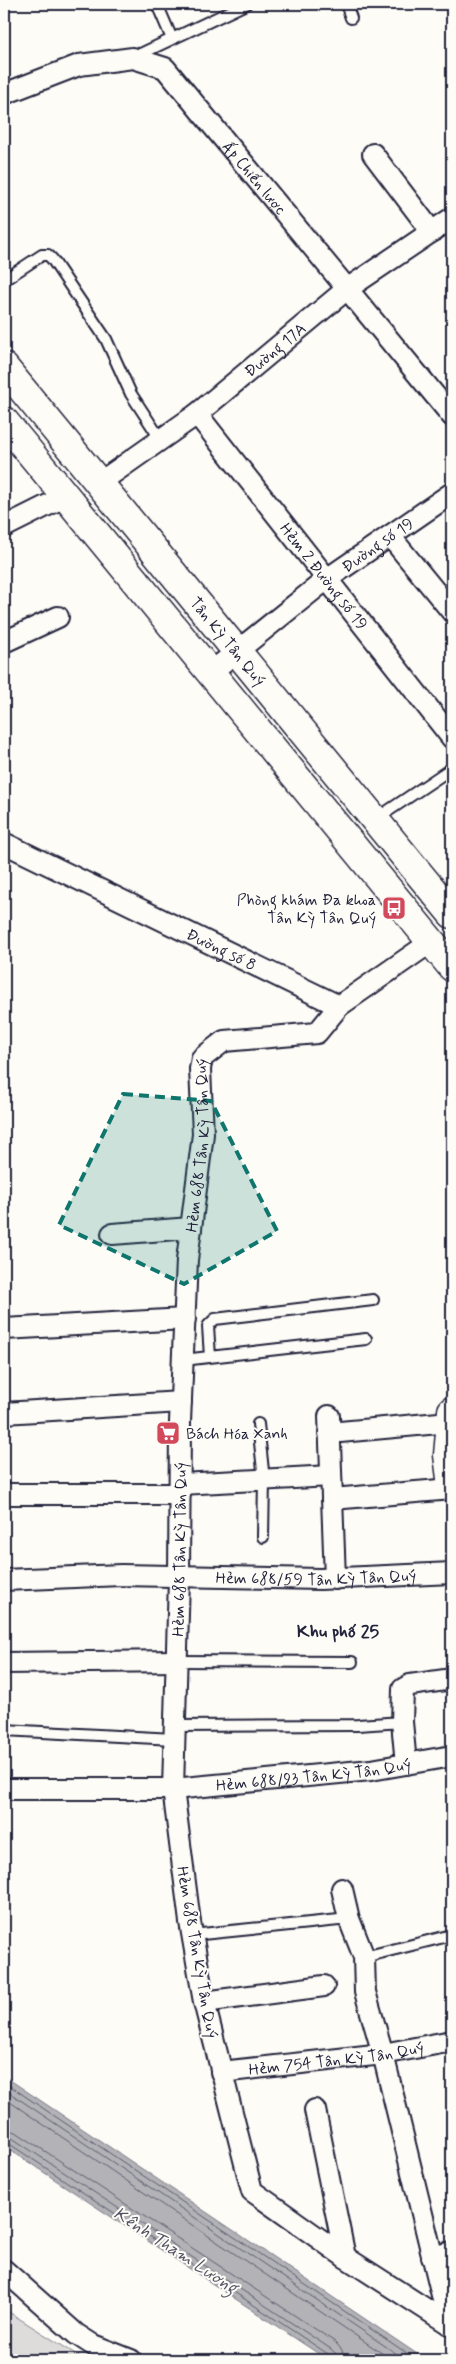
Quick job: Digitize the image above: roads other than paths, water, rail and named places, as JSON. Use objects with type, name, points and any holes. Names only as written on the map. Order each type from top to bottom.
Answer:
[{"type":"main road","name":"Tân Kỳ Tân Quý","points":[[4,368],[452,914]]},
{"type":"main road","name":"Tân Kỳ Tân Quý","points":[[4,421],[452,967]]},
{"type":"main road","points":[[451,1416],[448,1455],[452,1487]]},
{"type":"street","name":"Ấp Chiến lược","points":[[4,94],[79,65],[133,58],[164,68],[452,416]]},
{"type":"street","points":[[373,154],[446,225]]},
{"type":"street","name":"Đường 17A","points":[[99,483],[196,414],[347,289],[446,225]]},
{"type":"street","name":"Hẻm 2 Đường số 19","points":[[196,414],[452,738]]},
{"type":"street","name":"Đường số 19","points":[[210,672],[327,579],[452,493]]},
{"type":"street","points":[[4,528],[66,496]]},
{"type":"street","points":[[390,536],[452,612]]},
{"type":"street","points":[[4,642],[58,617]]},
{"type":"street","name":"Đường số 8","points":[[4,843],[339,1006]]},
{"type":"street","points":[[339,1006],[431,942]]},
{"type":"street","name":"Hẻm 688 Tân Kỳ Tân Quý","points":[[339,1006],[317,1033],[224,1041],[202,1058],[200,1069],[203,1134],[191,1228],[181,1402],[179,1578],[173,1789],[192,1935],[204,2002],[220,2072],[252,2190],[345,2257]]},
{"type":"street","points":[[112,1234],[191,1228]]},
{"type":"street","points":[[4,1329],[185,1319]]},
{"type":"street","points":[[4,1413],[181,1402]]},
{"type":"street","points":[[335,1579],[329,1424],[451,1416]]},
{"type":"street","points":[[4,1494],[180,1489],[264,1480],[331,1476]]},
{"type":"street","points":[[332,1499],[452,1487]]},
{"type":"street","name":"Hẻm 688/59 Tân Kỳ Tân Quý","points":[[4,1580],[122,1575],[179,1578],[335,1579],[452,1573]]},
{"type":"street","points":[[4,1663],[177,1661]]},
{"type":"street","points":[[406,1764],[402,1722],[402,1694],[406,1686],[452,1679]]},
{"type":"street","name":"Hẻm 688/93 Tân Kỳ Tân Quý","points":[[4,1789],[173,1789],[371,1770],[452,1756]]},
{"type":"street","points":[[315,2110],[345,2257],[449,2324],[383,2054],[365,1992],[364,1957],[349,1919],[342,1889]]},
{"type":"street","points":[[204,2002],[324,1986]]},
{"type":"street","name":"Hẻm 754 Tân Kỳ Tân Quý","points":[[220,2072],[383,2054],[452,2041]]},
{"type":"street","points":[[432,2257],[452,2252]]},
{"type":"street","points":[[4,2270],[76,2334],[93,2344],[131,2360]]},
{"type":"lane","points":[[157,4],[172,39]]},
{"type":"lane","points":[[133,58],[172,39],[229,7],[246,4]]},
{"type":"lane","points":[[346,4],[351,18]]},
{"type":"lane","points":[[4,280],[42,255],[48,255],[52,259],[106,339],[130,394],[161,440]]},
{"type":"lane","points":[[375,820],[452,768]]},
{"type":"lane","points":[[210,1357],[208,1326],[215,1319],[373,1300]]},
{"type":"lane","points":[[183,1360],[366,1339]]},
{"type":"lane","points":[[258,1424],[264,1480],[263,1537]]},
{"type":"lane","points":[[177,1661],[352,1662]]},
{"type":"lane","points":[[4,1730],[174,1732],[402,1722]]},
{"type":"lane","points":[[192,1935],[349,1919]]},
{"type":"lane","points":[[364,1957],[452,1935]]},
{"type":"water","name":"Kênh Tham Lương","points":[[4,2076],[426,2360],[328,2360],[4,2146]]},
{"type":"place","name":"Phòng khám Đa khoa Tân Kỳ Tân Quý","points":[[394,908]]},
{"type":"place","name":"Bách Hóa Xanh","points":[[168,1433]]},
{"type":"district","name":"Khu phố 25","points":[[338,1631]]}]
